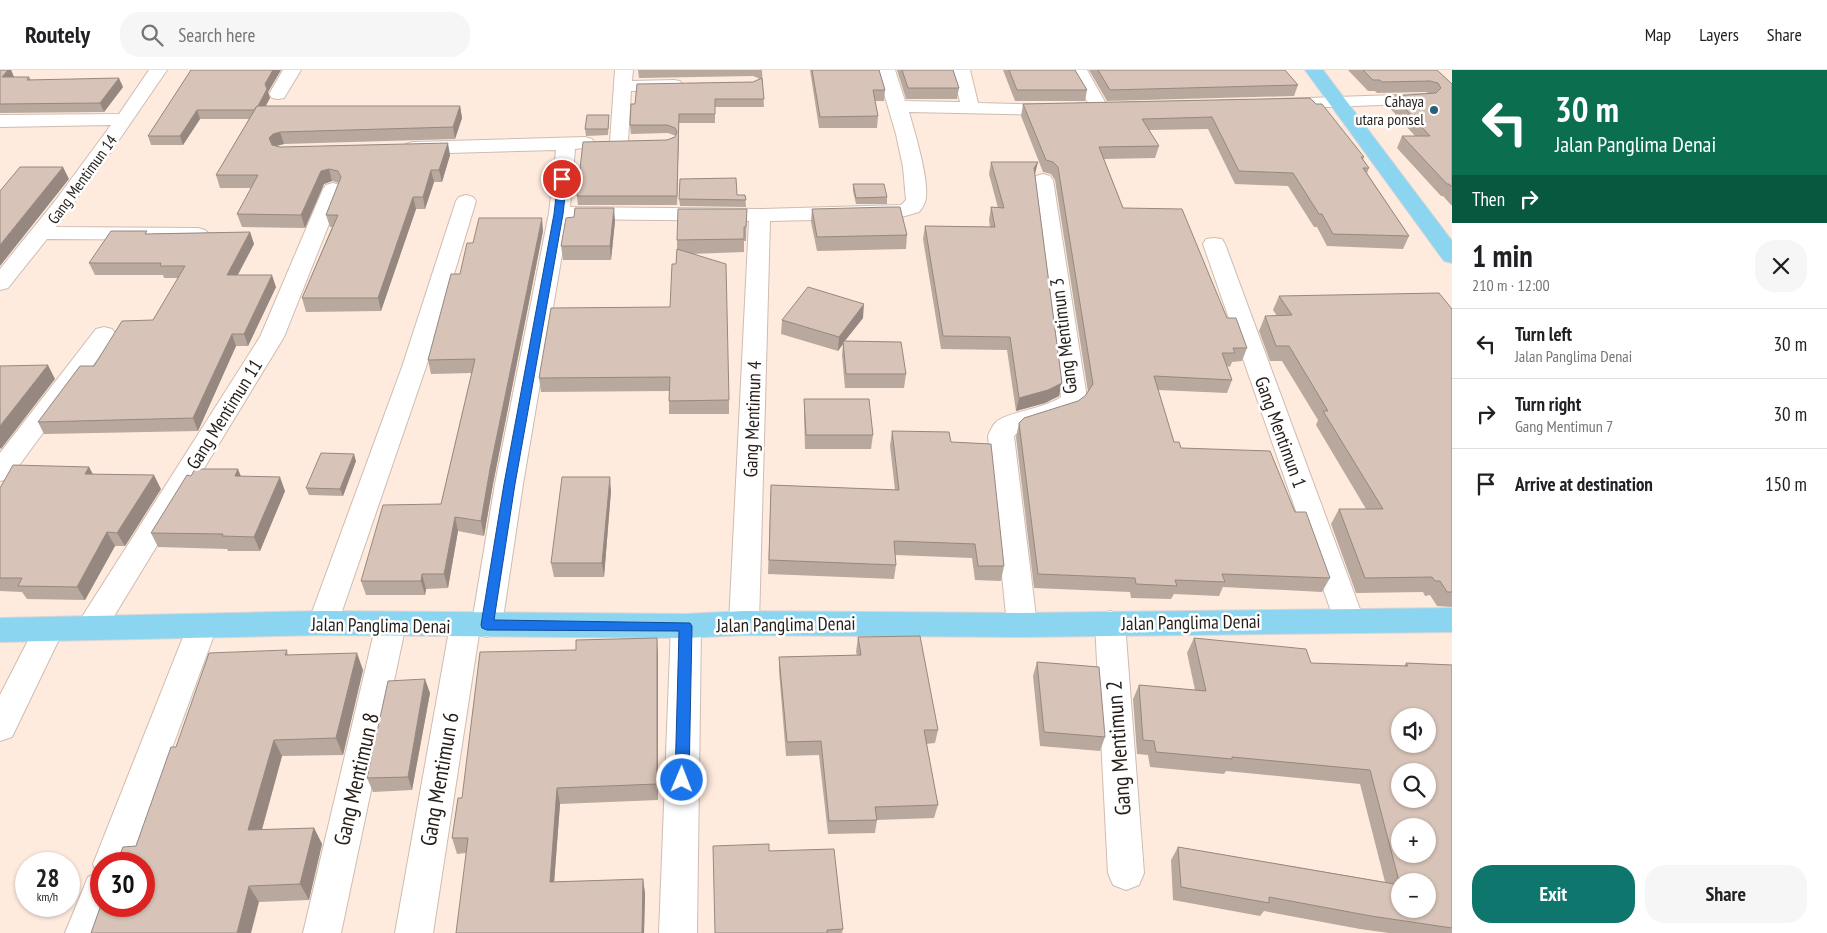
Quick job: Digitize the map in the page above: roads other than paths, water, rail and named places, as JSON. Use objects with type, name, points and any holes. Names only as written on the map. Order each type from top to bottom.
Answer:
[{"type":"main road","points":[[1314,70],[1452,256]]},
{"type":"main road","name":"Jalan Panglima Denai","points":[[0,630],[323,623],[686,626],[744,623],[1022,625],[1452,620]]},
{"type":"street","name":"Gang Mentimun 14","points":[[0,283],[42,233],[102,154],[158,70]]},
{"type":"street","points":[[278,94],[292,70]]},
{"type":"street","points":[[558,214],[760,215],[898,212],[912,208],[916,200],[911,154],[899,106],[886,70]]},
{"type":"street","points":[[961,70],[971,109]]},
{"type":"street","points":[[899,106],[1019,110],[1109,109],[1078,70]]},
{"type":"street","points":[[619,142],[624,78],[693,84]]},
{"type":"street","points":[[1259,104],[1425,99]]},
{"type":"street","points":[[0,121],[125,119]]},
{"type":"street","points":[[393,148],[638,142]]},
{"type":"street","name":"Gang Mentimun 6","points":[[414,933],[476,625],[509,484],[558,214],[566,144]]},
{"type":"street","name":"Gang Mentimun 3","points":[[1022,625],[1001,436],[1004,429],[1010,424],[1065,407],[1074,398],[1042,180]]},
{"type":"street","name":"Gang Mentimun 11","points":[[91,628],[272,337],[333,189]]},
{"type":"street","points":[[323,623],[414,367],[466,201]]},
{"type":"street","name":"Gang Mentimun 4","points":[[744,623],[760,215]]},
{"type":"street","points":[[42,233],[220,234]]},
{"type":"street","name":"Gang Mentimun 1","points":[[1214,244],[1349,620]]},
{"type":"street","points":[[0,472],[104,334]]},
{"type":"street","name":"Gang Mentimun 2","points":[[1110,623],[1126,873]]},
{"type":"street","name":"Gang Mentimun 8","points":[[322,933],[391,624]]},
{"type":"street","points":[[678,933],[686,626]]},
{"type":"street","points":[[116,852],[202,627]]},
{"type":"street","points":[[0,727],[49,629]]},
{"type":"street","points":[[84,933],[90,917]]},
{"type":"place","name":"Cahaya utara ponsel","points":[[1434,110]]}]
